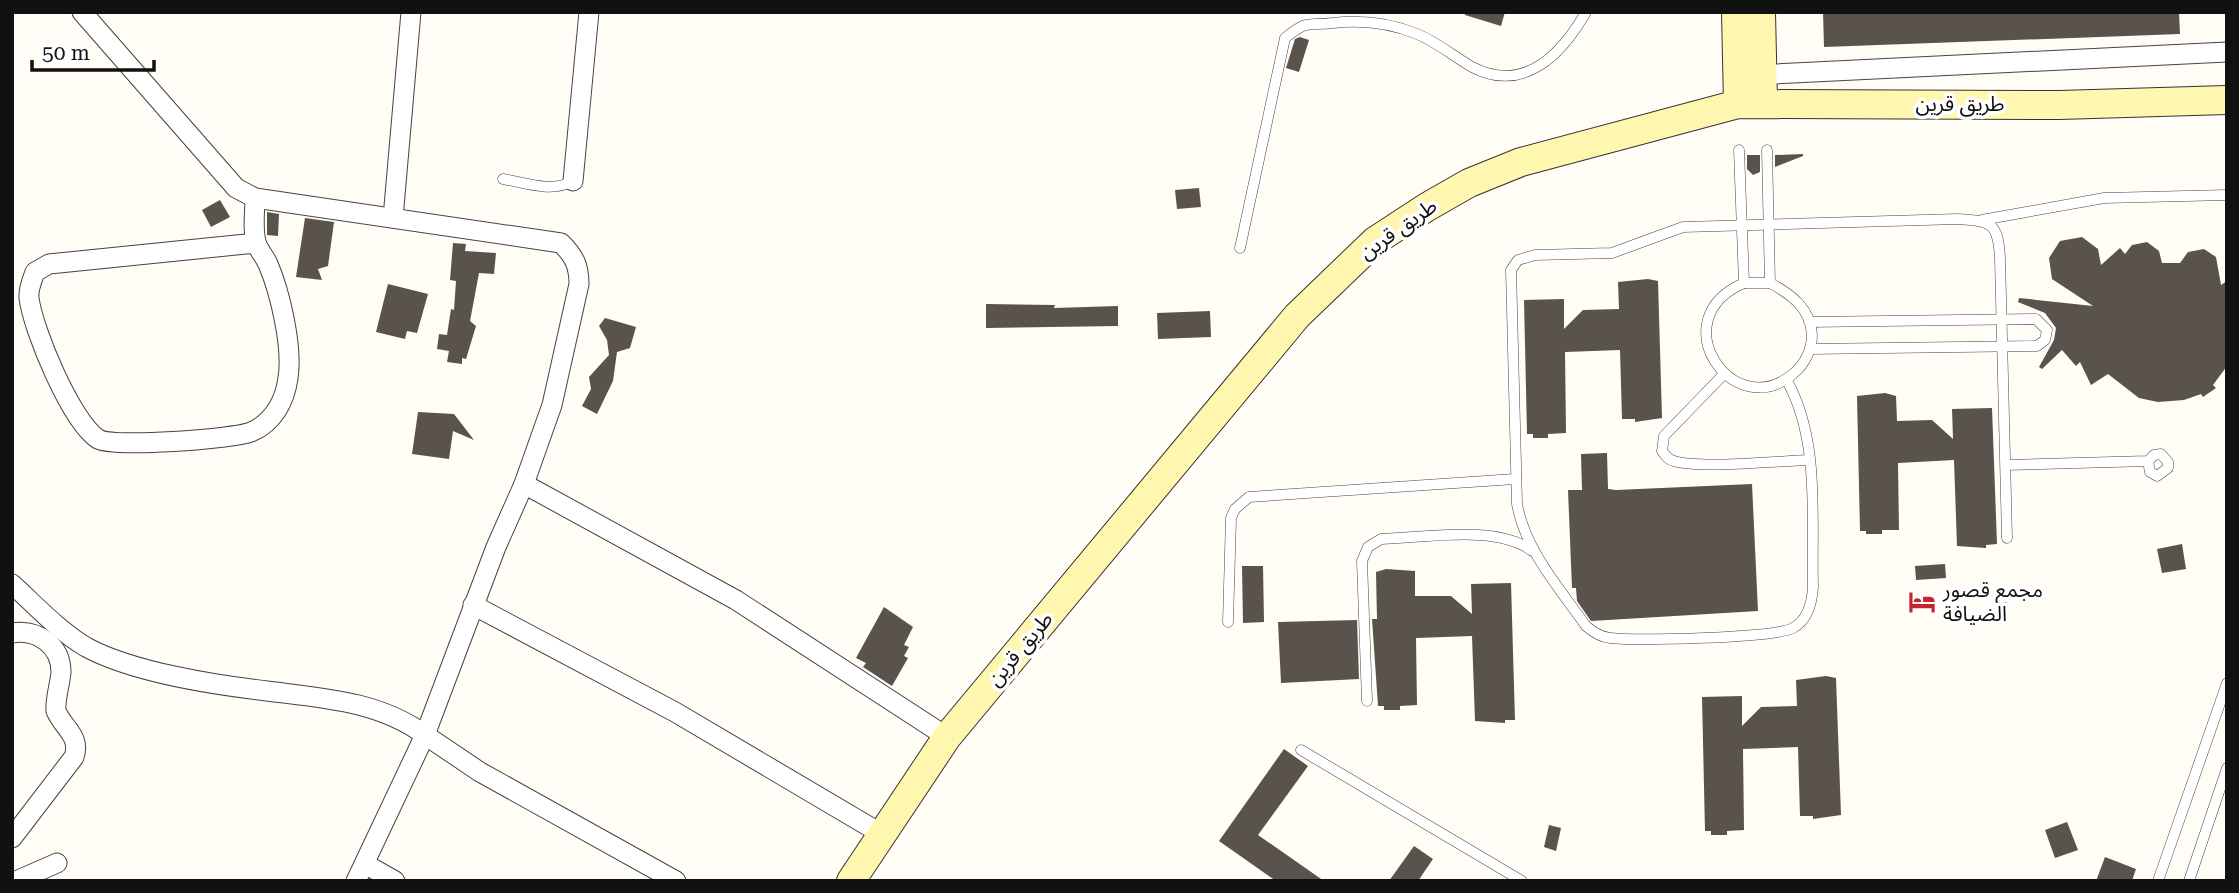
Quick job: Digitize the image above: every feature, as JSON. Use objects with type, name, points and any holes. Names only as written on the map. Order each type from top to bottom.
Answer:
[{"type":"street","points":[[82,12],[223,177],[255,198],[561,243],[574,256],[579,270],[579,284],[552,405],[524,484],[473,605],[425,735],[360,872],[394,881]]},
{"type":"street","points":[[393,218],[411,12]]},
{"type":"street","points":[[573,181],[589,12]]},
{"type":"street","points":[[1737,12],[1750,75]]},
{"type":"street","points":[[1750,103],[1750,75],[1761,12]]},
{"type":"street","points":[[1750,75],[2227,52]]},
{"type":"street","name":"طريق قرين","points":[[851,881],[880,833],[947,737],[1297,316],[1375,241],[1469,183],[1521,162],[1750,103],[2059,105],[2227,100]]},
{"type":"street","points":[[255,198],[256,243],[268,262],[281,300],[286,336],[288,377],[274,417],[251,432],[220,438],[129,443],[100,440],[82,423],[36,330],[28,295],[35,272],[49,264],[256,243]]},
{"type":"street","points":[[524,484],[736,600],[947,737]]},
{"type":"street","points":[[12,584],[86,647],[132,665],[240,688],[348,701],[387,714],[425,735],[480,772],[676,881]]},
{"type":"street","points":[[473,605],[675,712],[880,833]]},
{"type":"street","points":[[12,634],[28,631],[37,635],[55,652],[61,674],[56,711],[76,739],[77,748],[74,757],[12,838]]},
{"type":"street","points":[[16,881],[57,863]]},
{"type":"lane","points":[[1240,248],[1285,38],[1305,22],[1353,20],[1390,26],[1428,40],[1473,67],[1492,74],[1515,76],[1542,67],[1566,42],[1586,12]]},
{"type":"lane","points":[[1739,150],[1744,284]]},
{"type":"lane","points":[[1766,150],[1770,283]]},
{"type":"lane","points":[[503,179],[539,186],[563,187],[573,181]]},
{"type":"lane","points":[[1786,379],[1803,414],[1809,460],[1812,599],[1803,621],[1785,632],[1608,638],[1586,626],[1535,554],[1519,516],[1515,479],[1511,296],[1511,271],[1518,260],[1535,255],[1612,253],[1683,227],[1982,220],[2104,198],[2227,195]]},
{"type":"lane","points":[[1982,220],[1993,226],[1999,238],[2007,538]]},
{"type":"lane","points":[[1770,283],[1794,299],[1810,322],[1810,349],[1805,361],[1786,379],[1762,387],[1748,386],[1724,374],[1708,351],[1708,320],[1723,296],[1744,284],[1770,283]]},
{"type":"lane","points":[[1810,322],[2036,319],[2047,330],[2045,340],[2037,346],[1810,349]]},
{"type":"lane","points":[[1724,374],[1664,436],[1662,451],[1667,458],[1676,462],[1699,463],[1809,460]]},
{"type":"lane","points":[[2006,465],[2148,461]]},
{"type":"lane","points":[[1228,622],[1231,518],[1249,497],[1515,479]]},
{"type":"lane","points":[[1367,701],[1362,561],[1368,547],[1381,539],[1493,536],[1514,539],[1535,554]]},
{"type":"lane","points":[[2158,881],[2227,683]]},
{"type":"lane","points":[[1301,750],[1522,881]]},
{"type":"lane","points":[[2189,881],[2227,768]]},
{"type":"building","points":[[1465,12],[1505,12],[1501,26],[1465,15]]},
{"type":"building","points":[[1823,12],[2179,12],[2180,34],[1824,47]]},
{"type":"building","points":[[1300,37],[1309,40],[1299,72],[1286,68],[1295,39]]},
{"type":"building","points":[[1747,155],[1760,155],[1760,172],[1753,175],[1747,169]]},
{"type":"building","points":[[1775,155],[1803,156],[1775,167]]},
{"type":"building","points":[[1199,188],[1201,207],[1177,209],[1175,190]]},
{"type":"building","points":[[220,200],[230,217],[211,227],[202,210]]},
{"type":"building","points":[[267,212],[279,214],[278,236],[267,235]]},
{"type":"building","points":[[305,218],[334,222],[328,266],[318,269],[322,280],[296,277]]},
{"type":"building","points":[[2082,237],[2098,249],[2101,265],[2120,248],[2125,254],[2132,245],[2147,242],[2159,251],[2162,263],[2180,263],[2188,252],[2204,249],[2216,257],[2221,285],[2227,281],[2227,366],[2213,385],[2216,388],[2203,397],[2201,394],[2184,400],[2158,402],[2139,398],[2108,374],[2091,385],[2080,362],[2076,366],[2062,350],[2042,369],[2039,367],[2054,340],[2056,328],[2045,313],[2018,302],[2019,298],[2093,306],[2052,279],[2049,258],[2060,241]]},
{"type":"building","points":[[453,243],[466,244],[465,251],[496,253],[494,274],[479,273],[470,321],[476,326],[462,364],[447,362],[449,351],[437,349],[439,334],[447,335],[451,309],[454,310],[456,281],[450,280]]},
{"type":"building","points":[[1648,279],[1658,281],[1662,418],[1635,422],[1635,419],[1622,419],[1620,350],[1565,352],[1566,433],[1548,434],[1548,438],[1533,438],[1533,434],[1527,434],[1524,300],[1564,299],[1564,329],[1583,310],[1619,309],[1618,282]]},
{"type":"building","points":[[388,284],[428,294],[417,333],[407,331],[405,339],[376,332]]},
{"type":"building","points":[[986,304],[1055,305],[1054,308],[1118,306],[1118,326],[986,328]]},
{"type":"building","points":[[1210,311],[1211,337],[1158,339],[1157,313]]},
{"type":"building","points":[[605,318],[636,327],[630,348],[617,352],[613,381],[597,414],[582,406],[591,389],[589,377],[609,355],[607,340],[599,326]]},
{"type":"building","points":[[1885,393],[1896,396],[1897,421],[1932,420],[1953,439],[1952,409],[1992,408],[1997,544],[1986,545],[1986,548],[1957,546],[1954,460],[1898,463],[1899,530],[1882,530],[1882,534],[1866,534],[1866,531],[1860,531],[1857,396]]},
{"type":"building","points":[[418,412],[454,414],[474,440],[453,431],[449,459],[412,454]]},
{"type":"building","points":[[1607,453],[1608,489],[1752,484],[1758,611],[1591,621],[1577,601],[1576,588],[1572,588],[1568,490],[1582,490],[1581,454]]},
{"type":"building","points":[[2182,544],[2186,569],[2162,573],[2157,549]]},
{"type":"building","points":[[1945,564],[1946,578],[1916,580],[1915,566]]},
{"type":"building","points":[[1242,566],[1263,566],[1264,622],[1243,623]]},
{"type":"building","points":[[1386,569],[1415,571],[1415,596],[1451,596],[1472,614],[1471,584],[1511,583],[1515,720],[1505,720],[1505,723],[1475,721],[1472,636],[1416,638],[1417,705],[1400,706],[1400,710],[1384,710],[1384,706],[1378,706],[1372,619],[1377,619],[1376,572]]},
{"type":"building","points":[[884,607],[913,627],[904,645],[909,647],[904,656],[908,658],[892,686],[863,667],[866,663],[856,658]]},
{"type":"building","points":[[1357,620],[1359,679],[1281,683],[1278,622]]},
{"type":"building","points":[[1826,676],[1836,678],[1841,815],[1813,819],[1813,816],[1800,816],[1798,747],[1743,749],[1744,830],[1727,831],[1727,835],[1711,835],[1711,831],[1705,831],[1702,697],[1742,696],[1742,726],[1761,707],[1797,706],[1796,680]]},
{"type":"building","points":[[1284,749],[1308,766],[1258,835],[1324,881],[1276,881],[1219,841]]},
{"type":"building","points":[[2067,822],[2078,850],[2055,858],[2045,830]]},
{"type":"building","points":[[1549,825],[1561,828],[1556,851],[1544,847]]},
{"type":"building","points":[[1414,846],[1433,859],[1418,881],[1389,881]]},
{"type":"building","points":[[2105,857],[2136,869],[2132,881],[2096,881]]},
{"type":"place","name":"مجمع قصور الضيافة","points":[[1922,602]]}]
